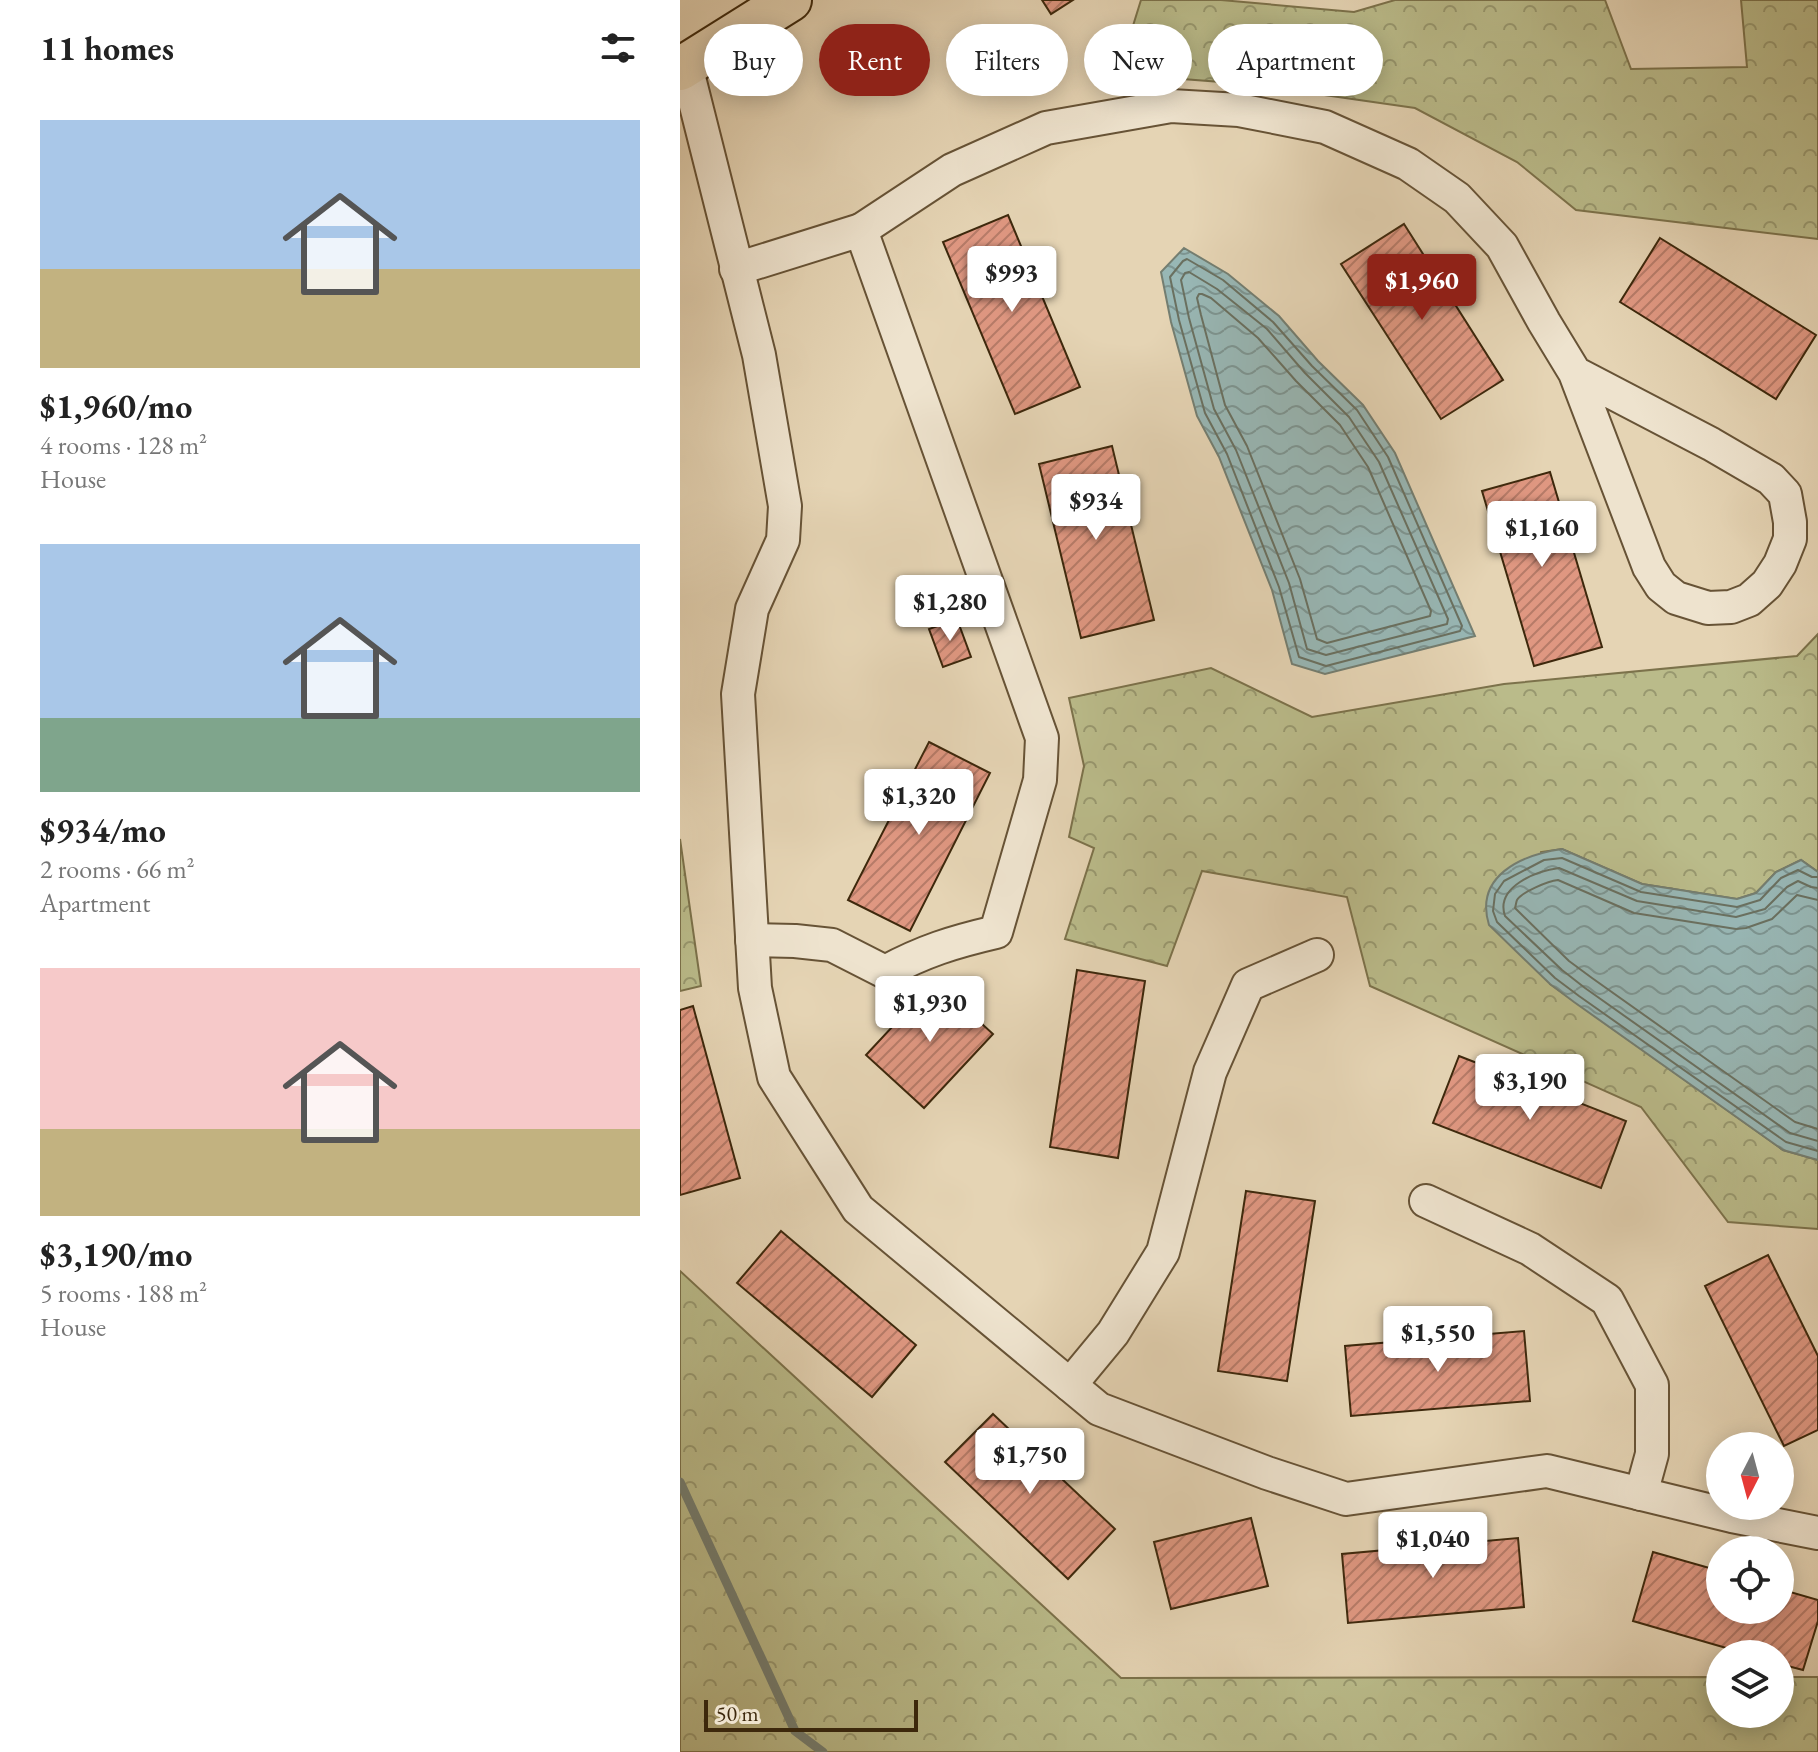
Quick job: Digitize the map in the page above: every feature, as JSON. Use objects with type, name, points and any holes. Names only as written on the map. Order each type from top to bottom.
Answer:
[{"type":"main road","points":[[683,68],[790,0]]},
{"type":"lane","points":[[683,68],[759,355],[785,506],[783,540],[752,609],[738,694],[755,988],[774,1077],[858,1209],[1099,1409],[1267,1473],[1346,1499],[1547,1471],[1732,1516],[1818,1533]]},
{"type":"lane","points":[[736,269],[861,230],[952,170],[1046,128],[1171,106],[1239,110],[1325,127],[1408,164],[1457,198],[1502,246],[1575,373],[1649,567],[1661,586],[1676,598],[1708,608],[1731,607],[1749,600],[1767,584],[1780,564],[1790,539],[1785,494],[1771,479],[1723,451],[1575,373]]},
{"type":"lane","points":[[752,940],[832,945],[885,972],[914,956],[948,943],[996,932],[1040,780],[1042,738],[861,230]]},
{"type":"lane","points":[[1070,1385],[1113,1333],[1163,1252],[1210,1072],[1248,985],[1317,955]]},
{"type":"lane","points":[[1426,1201],[1530,1249],[1607,1300],[1652,1385],[1652,1454],[1641,1494]]},
{"type":"green space","points":[[1141,0],[1221,0],[1354,12],[1395,0],[1605,0],[1631,69],[1747,67],[1741,0],[1818,0],[1818,239],[1576,210],[1517,162],[1415,108],[1331,96],[1383,96],[1383,24],[1208,24],[1208,81],[1192,80],[1192,24],[1134,24]]},
{"type":"green space","points":[[1818,634],[1818,872],[1801,860],[1776,872],[1756,893],[1737,899],[1642,884],[1562,849],[1541,852],[1550,984],[1783,1150],[1818,1160],[1818,1229],[1728,1222],[1641,1107],[1370,986],[1347,897],[1202,871],[1167,966],[1065,939],[1094,848],[1069,837],[1084,766],[1069,698],[1211,668],[1312,717],[1504,684],[1797,656]]},
{"type":"green space","points":[[680,839],[701,986],[680,991]]},
{"type":"green space","points":[[680,1271],[1121,1678],[1706,1677],[1706,1728],[1794,1728],[1794,1677],[1818,1677],[1818,1752],[680,1752]]},
{"type":"water","points":[[1184,248],[1228,274],[1279,316],[1318,361],[1363,405],[1395,453],[1475,636],[1325,674],[1292,664],[1272,590],[1219,457],[1197,416],[1171,322],[1161,272]]},
{"type":"water","points":[[1562,849],[1642,884],[1737,899],[1756,893],[1776,872],[1801,860],[1818,872],[1818,1160],[1783,1150],[1574,1002],[1550,984],[1489,925],[1486,908],[1488,893],[1504,871],[1531,857]]},
{"type":"building","points":[[1042,0],[1073,0],[1051,14]]},
{"type":"building","points":[[1008,215],[1080,387],[1015,414],[943,242]]},
{"type":"building","points":[[1404,224],[1503,380],[1441,419],[1341,264]]},
{"type":"building","points":[[1660,238],[1816,335],[1776,399],[1620,302]]},
{"type":"building","points":[[1112,446],[1154,620],[1081,638],[1039,464]]},
{"type":"building","points":[[1550,472],[1602,647],[1534,666],[1482,491]]},
{"type":"building","points":[[957,619],[971,657],[943,667],[929,629]]},
{"type":"building","points":[[929,742],[990,773],[910,931],[848,900]]},
{"type":"building","points":[[1077,970],[1145,981],[1118,1158],[1050,1147]]},
{"type":"building","points":[[935,981],[993,1034],[924,1108],[866,1055]]},
{"type":"building","points":[[693,1006],[740,1178],[680,1195],[680,1010]]},
{"type":"building","points":[[1459,1056],[1626,1121],[1601,1188],[1433,1123]]},
{"type":"building","points":[[1246,1191],[1315,1201],[1287,1381],[1218,1371]]},
{"type":"building","points":[[781,1231],[916,1345],[872,1397],[737,1283]]},
{"type":"building","points":[[1768,1255],[1818,1356],[1818,1430],[1794,1441],[1794,1432],[1777,1432],[1705,1286]]},
{"type":"building","points":[[1524,1331],[1530,1401],[1351,1416],[1345,1346]]},
{"type":"building","points":[[993,1414],[1115,1529],[1068,1579],[945,1462]]},
{"type":"building","points":[[1251,1518],[1268,1586],[1171,1609],[1154,1542]]},
{"type":"building","points":[[1518,1538],[1524,1607],[1348,1623],[1342,1554]]},
{"type":"building","points":[[1653,1552],[1706,1567],[1706,1624],[1794,1624],[1794,1593],[1818,1600],[1818,1621],[1803,1670],[1794,1668],[1794,1640],[1706,1642],[1633,1621]]},
{"type":"waterway","points":[[680,1482],[795,1731],[823,1752]]}]
